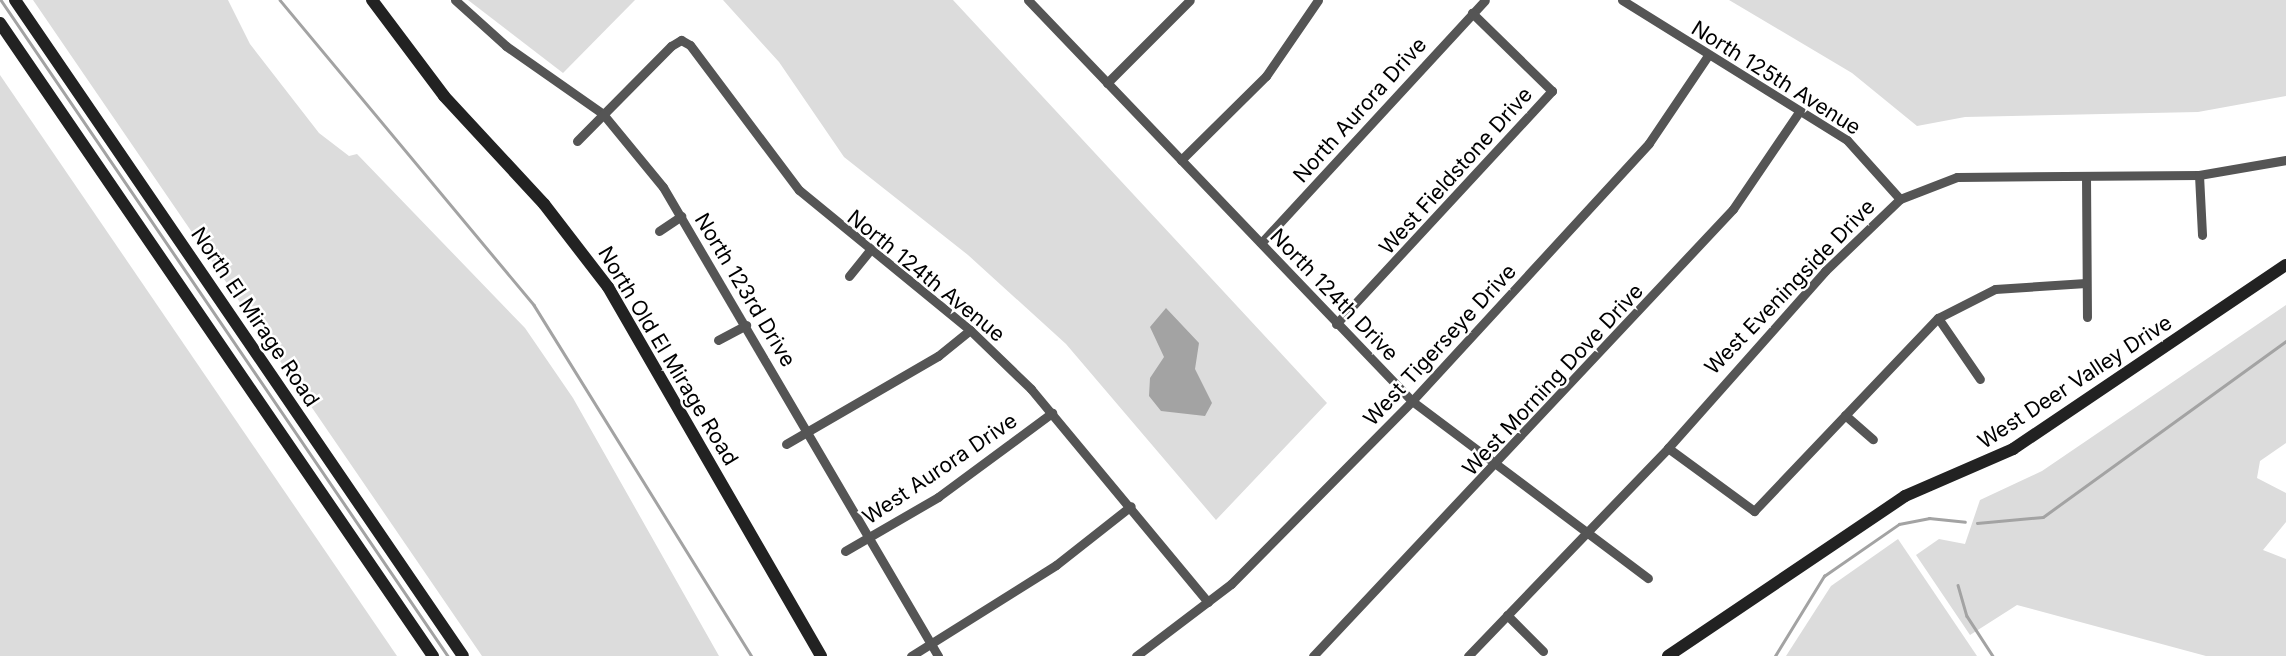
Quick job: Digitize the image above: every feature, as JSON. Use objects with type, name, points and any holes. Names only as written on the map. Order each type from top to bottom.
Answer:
[{"type":"main road","name":"North El Mirage Road","points":[[15,0],[463,656]]},
{"type":"main road","name":"North Old El Mirage Road","points":[[372,0],[429,78],[544,204],[608,287],[821,656]]},
{"type":"main road","name":"North El Mirage Road","points":[[0,23],[433,656]]},
{"type":"main road","name":"West Deer Valley Drive","points":[[1668,656],[1894,502],[2013,449],[2286,265]]},
{"type":"street","name":"North 123rd Drive","points":[[455,0],[506,46],[603,114],[681,216],[938,656]]},
{"type":"street","points":[[1107,83],[1190,0]]},
{"type":"street","points":[[1181,160],[1266,76],[1318,0]]},
{"type":"street","name":"North Aurora Drive","points":[[1261,243],[1485,0]]},
{"type":"street","name":"North 125th Avenue","points":[[1622,0],[1707,57],[1847,140],[1900,199]]},
{"type":"street","name":"North 124th Drive","points":[[1033,2],[1107,83],[1412,401],[1648,578]]},
{"type":"street","name":"West Fieldstone Drive","points":[[1336,324],[1552,91],[1472,13]]},
{"type":"street","name":"North 124th Avenue","points":[[603,114],[681,40],[716,74],[799,190],[869,251],[970,330],[1052,413],[1208,602]]},
{"type":"street","name":"West Tigerseye Drive","points":[[1136,656],[1208,602],[1412,401],[1649,143],[1707,57]]},
{"type":"street","name":"West Morning Dove Drive","points":[[1313,656],[1498,466],[1733,209],[1798,112]]},
{"type":"street","points":[[578,141],[603,114]]},
{"type":"street","name":"West Eveningside Drive","points":[[1468,656],[1668,448],[1825,271],[1900,199],[1957,177],[2199,175],[2286,160]]},
{"type":"street","points":[[2199,175],[2202,234]]},
{"type":"street","points":[[2086,176],[2087,317]]},
{"type":"street","points":[[659,232],[681,216]]},
{"type":"street","points":[[849,276],[869,251]]},
{"type":"street","points":[[1668,448],[1754,512],[1938,318],[1995,289],[2086,283]]},
{"type":"street","points":[[1938,318],[1980,379]]},
{"type":"street","points":[[718,340],[746,325]]},
{"type":"street","points":[[786,444],[939,356],[970,330]]},
{"type":"street","name":"West Aurora Drive","points":[[845,551],[965,479],[1052,413]]},
{"type":"street","points":[[1845,415],[1873,439]]},
{"type":"street","points":[[911,656],[1056,565],[1131,506]]},
{"type":"street","points":[[1507,615],[1543,651]]},
{"type":"shaded area","points":[[33,0],[228,0],[250,44],[319,133],[349,156],[357,154],[525,328],[573,398],[719,656],[482,656]]},
{"type":"shaded area","points":[[468,0],[635,0],[563,73]]},
{"type":"shaded area","points":[[723,0],[953,0],[1327,403],[1216,520],[1066,344],[968,255],[844,157],[779,62]]},
{"type":"shaded area","points":[[1729,0],[2286,0],[2286,96],[2198,112],[1965,117],[1917,126],[1852,73]]},
{"type":"shaded area","points":[[0,75],[397,656],[0,656]]},
{"type":"shaded area","points":[[2286,305],[2286,443],[2260,461],[2257,478],[2286,493],[2286,522],[2263,550],[2286,559],[2286,656],[2206,656],[2017,605],[1970,635],[1916,555],[1939,539],[1965,544],[1980,500],[2042,471]]},
{"type":"shaded area","points":[[1166,308],[1199,343],[1195,369],[1212,403],[1205,416],[1161,411],[1149,396],[1150,378],[1164,357],[1150,327]]},
{"type":"shaded area","points":[[1898,539],[1977,656],[1786,656],[1831,586]]},
{"type":"waterway","points":[[1,0],[448,656]]},
{"type":"waterway","points":[[280,0],[534,305],[752,656]]},
{"type":"waterway","points":[[1977,523],[2043,517],[2286,341]]},
{"type":"waterway","points":[[1775,656],[1824,576],[1899,524],[1929,518],[1965,522]]},
{"type":"waterway","points":[[1958,585],[1967,616],[1993,656]]}]
